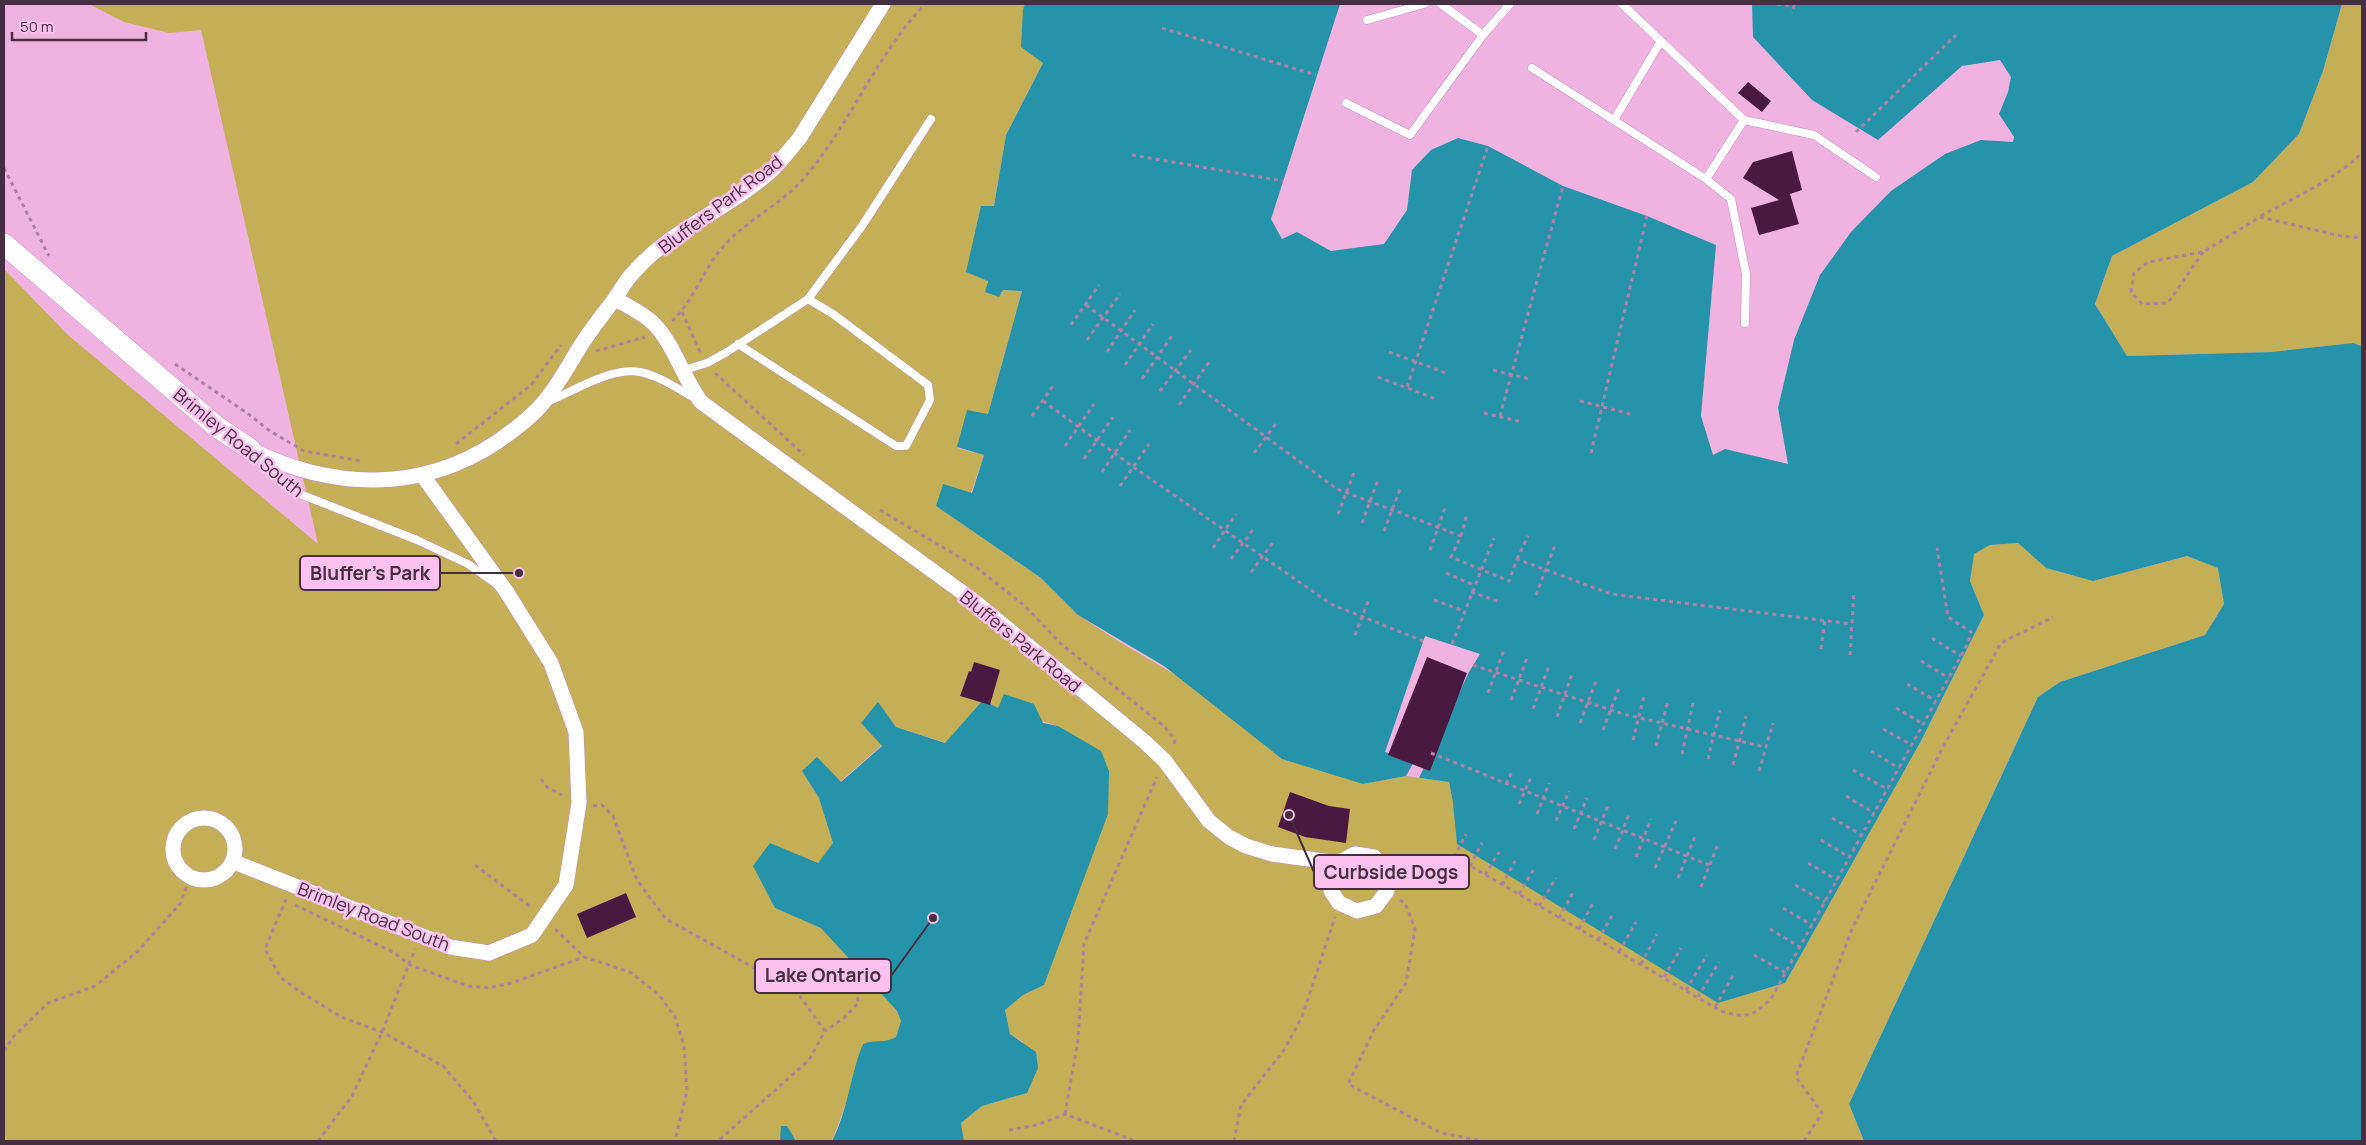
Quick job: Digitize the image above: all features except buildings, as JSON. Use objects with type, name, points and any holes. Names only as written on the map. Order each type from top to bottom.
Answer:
[{"type":"street","name":"Bluffers Park Road","points":[[250,449],[294,468],[336,478],[393,479],[423,476],[478,454],[511,433],[543,404],[632,273],[653,254],[771,171],[786,156],[799,139],[883,4]]},
{"type":"street","name":"Brimley Road South","points":[[4,244],[217,427],[250,449]]},
{"type":"street","name":"Bluffers Park Road","points":[[614,299],[652,322],[659,330],[681,371],[701,402],[974,601],[1146,742],[1165,762],[1209,821],[1229,837],[1246,846],[1272,854],[1338,863],[1354,854],[1374,857],[1386,872],[1387,891]]},
{"type":"street","name":"Brimley Road South","points":[[234,862],[420,934],[450,948],[489,953],[532,935],[566,885],[579,803],[576,732],[551,662],[506,591],[423,476]]},
{"type":"street","points":[[201,818],[222,823],[235,839],[234,862],[228,871],[219,877],[210,880],[190,877],[181,871],[174,860],[172,849],[175,836],[181,827],[191,820],[201,818]]},
{"type":"street","points":[[1338,863],[1331,876],[1331,891],[1339,903],[1357,911],[1376,906],[1387,891]]},
{"type":"lane","points":[[1367,20],[1424,4]]},
{"type":"lane","points":[[1441,4],[1483,35]]},
{"type":"lane","points":[[1346,103],[1410,134],[1483,35],[1510,4]]},
{"type":"lane","points":[[1622,4],[1744,120],[1814,135],[1876,177]]},
{"type":"lane","points":[[1614,120],[1661,41]]},
{"type":"lane","points":[[1532,68],[1706,179],[1731,199],[1746,274],[1745,323]]},
{"type":"lane","points":[[681,371],[707,363],[808,299],[862,226],[931,119]]},
{"type":"lane","points":[[1706,179],[1744,120]]},
{"type":"lane","points":[[738,344],[896,446],[906,446],[930,400],[928,385],[848,325],[808,299]]},
{"type":"lane","name":"Bluffers Park Road","points":[[543,404],[608,376],[629,371],[654,376],[701,402]]},
{"type":"lane","name":"Brimley Road South","points":[[250,449],[300,494],[416,540],[468,564],[506,591]]},
{"type":"path","points":[[670,323],[682,312],[723,247],[803,179],[827,147],[896,41],[925,4]]},
{"type":"path","points":[[1777,4],[1794,6],[1792,13]]},
{"type":"path","points":[[1162,28],[1316,76]]},
{"type":"path","points":[[1856,132],[1956,35]]},
{"type":"path","points":[[1407,387],[1488,146]]},
{"type":"path","points":[[2203,252],[2168,303],[2142,304],[2131,292],[2134,273],[2148,262],[2203,252],[2322,182],[2352,163],[2362,153]]},
{"type":"path","points":[[1132,155],[1283,181]]},
{"type":"path","points":[[4,168],[50,258]]},
{"type":"path","points":[[1500,416],[1563,186]]},
{"type":"path","points":[[1592,453],[1647,216]]},
{"type":"path","points":[[2260,217],[2341,236],[2362,238]]},
{"type":"path","points":[[1071,325],[1099,285]]},
{"type":"path","points":[[1087,340],[1120,294]]},
{"type":"path","points":[[1086,305],[1337,488],[1461,536]]},
{"type":"path","points":[[1107,352],[1135,310]]},
{"type":"path","points":[[682,312],[700,352]]},
{"type":"path","points":[[1125,366],[1153,324]]},
{"type":"path","points":[[592,350],[610,348],[649,336]]},
{"type":"path","points":[[1142,379],[1172,336]]},
{"type":"path","points":[[453,445],[461,442],[478,424],[531,385],[559,346],[564,344]]},
{"type":"path","points":[[1160,391],[1191,350]]},
{"type":"path","points":[[1389,352],[1446,373]]},
{"type":"path","points":[[167,359],[248,413],[270,431],[304,451],[334,458],[364,461]]},
{"type":"path","points":[[1179,405],[1210,362]]},
{"type":"path","points":[[1493,370],[1530,379]]},
{"type":"path","points":[[1378,377],[1436,399]]},
{"type":"path","points":[[719,378],[806,456]]},
{"type":"path","points":[[1032,416],[1054,384]]},
{"type":"path","points":[[1043,401],[1132,466],[1331,604],[1424,640]]},
{"type":"path","points":[[1580,401],[1630,414]]},
{"type":"path","points":[[1066,446],[1094,404]]},
{"type":"path","points":[[1484,412],[1522,422]]},
{"type":"path","points":[[1084,459],[1113,417]]},
{"type":"path","points":[[1254,453],[1278,421]]},
{"type":"path","points":[[1102,472],[1130,430]]},
{"type":"path","points":[[1120,486],[1149,444]]},
{"type":"path","points":[[1338,514],[1355,470]]},
{"type":"path","points":[[1362,523],[1378,480]]},
{"type":"path","points":[[1384,532],[1400,488]]},
{"type":"path","points":[[1430,550],[1446,505]]},
{"type":"path","points":[[874,507],[976,567],[1026,607],[1068,650],[1165,727],[1175,740],[1172,750]]},
{"type":"path","points":[[1467,513],[1461,536],[1451,557],[1509,581],[1517,558],[1528,536]]},
{"type":"path","points":[[1213,548],[1236,514]]},
{"type":"path","points":[[1231,559],[1255,527]]},
{"type":"path","points":[[1452,644],[1494,538]]},
{"type":"path","points":[[1251,572],[1274,541]]},
{"type":"path","points":[[1536,595],[1555,546]]},
{"type":"path","points":[[1466,834],[1452,856],[1715,1007],[1739,1017],[1760,1011],[1772,997],[1800,948],[1961,656],[1971,632],[1948,617],[1937,548]]},
{"type":"path","points":[[1517,558],[1611,594],[1852,624]]},
{"type":"path","points":[[1446,573],[1474,585]]},
{"type":"path","points":[[1850,655],[1854,591]]},
{"type":"path","points":[[1471,592],[1500,602]]},
{"type":"path","points":[[1355,634],[1369,599]]},
{"type":"path","points":[[1434,600],[1464,611]]},
{"type":"path","points":[[1804,1141],[1822,1113],[1796,1077],[1852,929],[1943,747],[2001,643],[2053,617]]},
{"type":"path","points":[[1821,650],[1825,620]]},
{"type":"path","points":[[1932,638],[1961,656]]},
{"type":"path","points":[[1488,693],[1504,650]]},
{"type":"path","points":[[1511,700],[1527,658]]},
{"type":"path","points":[[1921,661],[1949,678]]},
{"type":"path","points":[[1473,665],[1609,710],[1765,747]]},
{"type":"path","points":[[1533,709],[1549,666]]},
{"type":"path","points":[[1557,717],[1572,674]]},
{"type":"path","points":[[1580,723],[1586,703],[1596,681]]},
{"type":"path","points":[[1907,684],[1936,701]]},
{"type":"path","points":[[1603,730],[1609,710],[1619,688]]},
{"type":"path","points":[[1633,740],[1644,696]]},
{"type":"path","points":[[1656,746],[1668,701]]},
{"type":"path","points":[[1682,754],[1693,703]]},
{"type":"path","points":[[1896,708],[1923,724]]},
{"type":"path","points":[[1708,759],[1720,710]]},
{"type":"path","points":[[1734,765],[1746,716]]},
{"type":"path","points":[[1758,771],[1773,723]]},
{"type":"path","points":[[1883,729],[1912,745]]},
{"type":"path","points":[[1870,751],[1899,768]]},
{"type":"path","points":[[1431,754],[1709,865]]},
{"type":"path","points":[[1506,784],[1513,770]]},
{"type":"path","points":[[1853,770],[1887,790]]},
{"type":"path","points":[[1066,1114],[1078,1040],[1084,944],[1159,772]]},
{"type":"path","points":[[1519,804],[1531,777]]},
{"type":"path","points":[[541,779],[547,787],[567,798]]},
{"type":"path","points":[[1537,814],[1549,783]]},
{"type":"path","points":[[1556,821],[1568,791]]},
{"type":"path","points":[[1846,796],[1874,813]]},
{"type":"path","points":[[1574,830],[1587,798]]},
{"type":"path","points":[[1594,840],[1609,803]]},
{"type":"path","points":[[587,806],[602,805],[613,816],[637,880],[666,919],[796,991],[825,1031]]},
{"type":"path","points":[[1615,849],[1630,812]]},
{"type":"path","points":[[1832,818],[1862,835]]},
{"type":"path","points":[[1636,857],[1651,819]]},
{"type":"path","points":[[1655,868],[1676,820]]},
{"type":"path","points":[[1678,878],[1696,834]]},
{"type":"path","points":[[1821,840],[1849,858]]},
{"type":"path","points":[[1470,866],[1482,843]]},
{"type":"path","points":[[1701,887],[1718,844]]},
{"type":"path","points":[[1485,875],[1499,852]]},
{"type":"path","points":[[1502,885],[1515,861]]},
{"type":"path","points":[[1808,862],[1837,880]]},
{"type":"path","points":[[475,865],[532,908]]},
{"type":"path","points":[[1519,894],[1535,867]]},
{"type":"path","points":[[4,1051],[14,1036],[48,1003],[95,986],[137,952],[180,904],[190,877]]},
{"type":"path","points":[[1539,906],[1556,878]]},
{"type":"path","points":[[293,884],[265,949],[281,978],[341,1017],[382,1032],[443,1066],[473,1101],[496,1141]]},
{"type":"path","points":[[1795,885],[1825,902]]},
{"type":"path","points":[[1387,891],[1405,903],[1415,929],[1406,983],[1374,1030],[1348,1084],[1441,1133],[1483,1141]]},
{"type":"path","points":[[1560,918],[1574,891]]},
{"type":"path","points":[[286,901],[393,952],[410,965],[468,986],[489,988],[511,983],[584,957]]},
{"type":"path","points":[[1579,929],[1594,901]]},
{"type":"path","points":[[1234,1141],[1241,1105],[1284,1050],[1302,1017],[1339,903]]},
{"type":"path","points":[[1783,908],[1812,925]]},
{"type":"path","points":[[1598,940],[1614,912]]},
{"type":"path","points":[[1619,952],[1636,922]]},
{"type":"path","points":[[550,923],[584,957],[630,972],[659,995],[676,1017],[684,1046],[687,1091],[675,1141]]},
{"type":"path","points":[[1770,929],[1800,948]]},
{"type":"path","points":[[318,1141],[352,1096],[382,1032],[410,965],[420,934]]},
{"type":"path","points":[[1640,964],[1657,934]]},
{"type":"path","points":[[1664,977],[1681,948]]},
{"type":"path","points":[[1754,955],[1786,973]]},
{"type":"path","points":[[1686,990],[1707,956]]},
{"type":"path","points":[[1698,997],[1718,962]]},
{"type":"path","points":[[718,1141],[809,1060],[825,1031],[844,1018],[860,1002],[849,979],[831,971],[796,991]]},
{"type":"path","points":[[1715,1007],[1735,972]]},
{"type":"path","points":[[1009,1130],[1036,1125],[1066,1114],[1135,1141]]},
{"type":"shaded area","points":[[89,4],[1025,4],[1023,9],[1043,63],[1006,135],[994,206],[988,281],[985,292],[999,297],[1003,290],[1022,291],[988,414],[957,448],[984,455],[971,493],[936,506],[1041,578],[1078,615],[1121,643],[1362,784],[1406,776],[1449,782],[1453,803],[1718,1003],[1785,983],[1921,741],[1984,615],[1970,581],[1973,554],[1990,545],[2018,543],[2046,568],[2093,581],[2187,556],[2219,568],[2224,604],[2205,635],[2060,682],[2038,697],[1849,1104],[1864,1141],[964,1141],[961,1123],[982,1106],[1027,1093],[1023,1042],[1010,1034],[1005,1010],[1023,995],[1044,985],[1058,726],[998,708],[983,700],[946,743],[896,727],[878,703],[861,723],[882,745],[840,782],[802,771],[819,798],[834,843],[818,863],[775,908],[821,927],[897,1011],[901,1021],[896,1037],[888,1042],[869,1042],[832,1141],[796,1141],[795,1138],[780,1138],[780,1141],[4,1141],[4,269],[68,335],[318,544],[201,30],[169,33],[124,22]]},
{"type":"shaded area","points":[[2342,4],[2362,4],[2362,346],[2353,343],[2271,352],[2127,356],[2095,304],[2112,256],[2253,182],[2299,134],[2323,71]]},
{"type":"water","points":[[1025,4],[1340,4],[1271,219],[1282,239],[1297,232],[1331,251],[1384,244],[1407,210],[1412,170],[1431,150],[1458,138],[1488,146],[1563,186],[1647,216],[1716,245],[1701,416],[1713,455],[1725,449],[1788,464],[1778,408],[1794,340],[1820,275],[1851,232],[1891,191],[1945,154],[1981,140],[2013,142],[2014,137],[1999,114],[2008,92],[2011,77],[2000,60],[1962,66],[1878,140],[1812,100],[1753,37],[1752,4],[2342,4],[2323,71],[2299,134],[2253,182],[2112,256],[2095,304],[2127,356],[2271,352],[2353,343],[2362,346],[2362,1141],[1864,1141],[1849,1104],[2038,697],[2060,682],[2205,635],[2224,604],[2218,568],[2187,556],[2093,581],[2046,568],[2018,543],[1990,545],[1974,554],[1970,581],[1984,615],[1921,741],[1785,983],[1718,1003],[1457,844],[1449,782],[1406,776],[1363,784],[1282,759],[1164,666],[1078,615],[1041,578],[936,506],[943,484],[972,493],[984,455],[957,447],[967,410],[988,414],[1022,291],[1003,290],[999,297],[985,292],[988,281],[966,272],[981,206],[994,206],[1006,135],[1043,63],[1021,47],[1023,9]]},
{"type":"water","points":[[1004,694],[1034,704],[1043,723],[1058,726],[1101,751],[1109,771],[1108,814],[1044,985],[1023,995],[1005,1010],[1010,1034],[1036,1052],[1038,1068],[1027,1093],[982,1106],[961,1123],[964,1141],[832,1141],[842,1118],[863,1044],[896,1037],[901,1021],[897,1011],[821,928],[775,908],[753,866],[770,843],[818,863],[833,843],[819,798],[802,771],[817,757],[841,782],[882,746],[861,723],[878,702],[896,727],[945,743],[983,700],[998,708]]},
{"type":"water","points":[[781,1126],[787,1126],[796,1141],[780,1141]]},
{"type":"pier","points":[[1425,636],[1480,654],[1469,672],[1419,778],[1406,776],[1415,760],[1385,752]]},
{"type":"place","name":"Bluffer's Park","points":[[519,573]]},
{"type":"place","name":"Curbside Dogs","points":[[1289,815]]},
{"type":"place","name":"Lake Ontario","points":[[933,918]]}]
